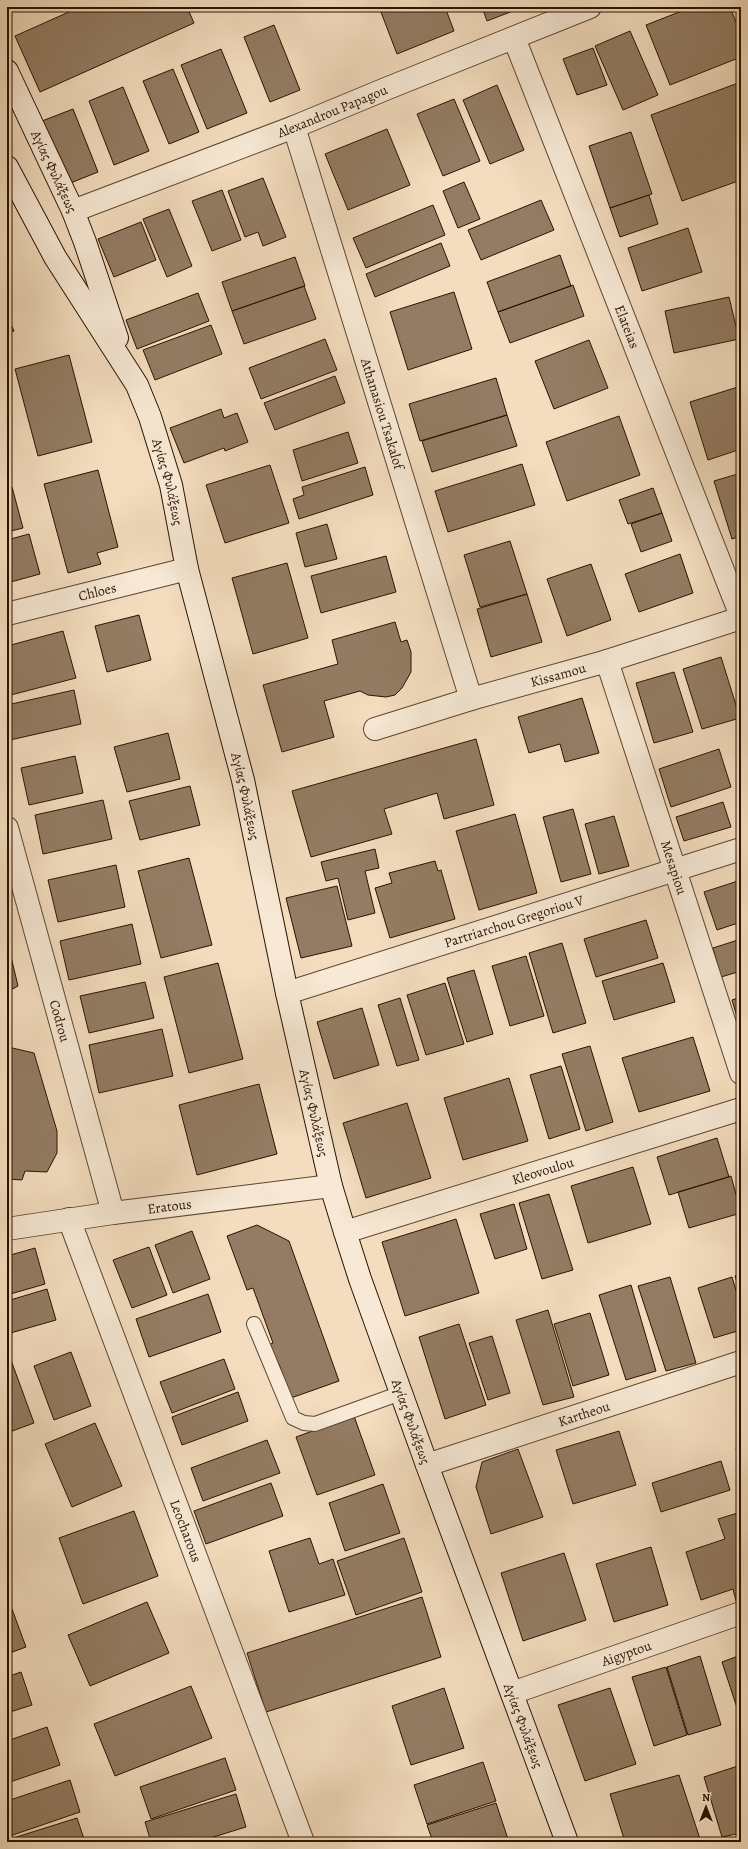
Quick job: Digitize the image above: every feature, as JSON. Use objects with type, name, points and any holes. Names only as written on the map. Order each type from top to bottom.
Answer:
[{"type":"street","name":"Alexandrou Papagou","points":[[73,211],[294,127],[590,7]]},
{"type":"street","name":"Elateias","points":[[514,38],[741,617]]},
{"type":"street","name":"Αγίας Φυλάξεως","points":[[7,71],[73,211],[85,242],[126,366]]},
{"type":"street","name":"Athanasiou Tsakalof","points":[[294,127],[471,699]]},
{"type":"street","name":"Αγίας Φυλάξεως","points":[[7,167],[54,257],[137,385],[150,417],[169,478],[187,569],[243,780],[287,992],[331,1186],[360,1280],[567,1842]]},
{"type":"street","name":"Chloes","points":[[7,614],[187,569]]},
{"type":"street","name":"Kissamou","points":[[375,729],[471,699],[607,661],[741,617]]},
{"type":"street","name":"Mesapiou","points":[[607,661],[741,1072]]},
{"type":"street","name":"Codrou","points":[[8,839],[113,1213]]},
{"type":"street","name":"Partriarchou Gregoriou V","points":[[287,992],[741,849]]},
{"type":"street","name":"Kleovoulou","points":[[345,1232],[741,1109]]},
{"type":"street","name":"Eratous","points":[[7,1229],[113,1213],[331,1186]]},
{"type":"street","name":"Leocharous","points":[[69,1219],[303,1842]]},
{"type":"street","name":"Kartheou","points":[[427,1465],[741,1362]]},
{"type":"street","name":"Aigyptou","points":[[512,1693],[741,1613]]},
{"type":"lane","points":[[254,1324],[294,1418],[304,1423],[315,1424],[401,1393]]},
{"type":"building","points":[[80,7],[187,7],[194,23],[40,92],[15,36]]},
{"type":"building","points":[[379,7],[445,7],[454,31],[397,54]]},
{"type":"building","points":[[482,7],[517,7],[518,9],[487,21]]},
{"type":"building","points":[[692,7],[730,7],[741,35],[741,57],[670,85],[646,25]]},
{"type":"building","points":[[274,25],[300,90],[270,102],[244,37]]},
{"type":"building","points":[[630,31],[658,95],[623,110],[595,46]]},
{"type":"building","points":[[593,48],[607,85],[577,95],[563,59]]},
{"type":"building","points":[[221,49],[247,113],[207,129],[181,65]]},
{"type":"building","points":[[173,69],[199,132],[169,144],[143,81]]},
{"type":"building","points":[[741,82],[741,180],[682,201],[651,115]]},
{"type":"building","points":[[497,85],[524,150],[490,164],[463,100]]},
{"type":"building","points":[[123,87],[149,151],[114,165],[89,101]]},
{"type":"building","points":[[454,99],[480,161],[443,176],[417,114]]},
{"type":"building","points":[[73,109],[98,172],[68,184],[42,121]]},
{"type":"building","points":[[387,129],[410,185],[348,210],[325,154]]},
{"type":"building","points":[[631,132],[652,194],[610,208],[589,146]]},
{"type":"building","points":[[263,178],[286,237],[263,246],[258,232],[245,237],[228,191]]},
{"type":"building","points":[[464,182],[480,219],[458,228],[443,191]]},
{"type":"building","points":[[222,190],[241,240],[212,251],[192,201]]},
{"type":"building","points":[[649,195],[658,224],[620,237],[610,208]]},
{"type":"building","points":[[541,200],[554,230],[481,260],[468,230]]},
{"type":"building","points":[[433,205],[445,235],[366,268],[353,238]]},
{"type":"building","points":[[169,209],[192,266],[167,277],[143,219]]},
{"type":"building","points":[[141,222],[156,260],[114,277],[98,239]]},
{"type":"building","points":[[688,228],[702,272],[642,291],[628,248]]},
{"type":"building","points":[[441,243],[450,266],[375,297],[366,274]]},
{"type":"building","points":[[560,255],[571,286],[498,312],[487,282]]},
{"type":"building","points":[[295,257],[305,286],[232,311],[222,282]]},
{"type":"building","points":[[573,285],[584,316],[510,343],[498,312]]},
{"type":"building","points":[[304,286],[316,319],[244,344],[232,311]]},
{"type":"building","points":[[454,292],[472,349],[408,370],[390,312]]},
{"type":"building","points":[[198,293],[209,321],[137,349],[126,320]]},
{"type":"building","points":[[729,297],[739,339],[674,353],[665,311]]},
{"type":"building","points":[[7,315],[14,331],[7,334]]},
{"type":"building","points":[[211,325],[222,354],[155,380],[143,350]]},
{"type":"building","points":[[325,339],[337,370],[261,399],[249,368]]},
{"type":"building","points":[[589,340],[608,388],[554,409],[535,361]]},
{"type":"building","points":[[69,355],[92,442],[38,456],[15,369]]},
{"type":"building","points":[[335,376],[345,403],[275,430],[264,403]]},
{"type":"building","points":[[496,378],[507,415],[420,441],[409,404]]},
{"type":"building","points":[[741,386],[741,449],[708,460],[690,402]]},
{"type":"building","points":[[221,409],[224,418],[237,413],[248,442],[225,451],[224,448],[184,463],[170,428]]},
{"type":"building","points":[[507,415],[517,446],[432,472],[422,441]]},
{"type":"building","points":[[619,416],[640,475],[567,501],[546,442]]},
{"type":"building","points":[[348,432],[358,463],[302,481],[293,450]]},
{"type":"building","points":[[7,452],[10,463],[7,464]]},
{"type":"building","points":[[522,464],[535,505],[448,532],[435,491]]},
{"type":"building","points":[[270,465],[289,523],[225,543],[206,485]]},
{"type":"building","points":[[365,467],[373,495],[299,519],[293,499],[304,495],[302,487]]},
{"type":"building","points":[[98,470],[118,547],[97,553],[101,564],[68,573],[44,484]]},
{"type":"building","points":[[741,473],[741,536],[732,539],[714,481]]},
{"type":"building","points":[[12,487],[23,528],[7,532],[7,488]]},
{"type":"building","points":[[653,488],[662,513],[628,524],[619,500]]},
{"type":"building","points":[[662,513],[672,541],[641,552],[631,524]]},
{"type":"building","points":[[327,524],[337,559],[305,567],[296,533]]},
{"type":"building","points":[[29,534],[40,574],[7,583],[7,540]]},
{"type":"building","points":[[741,537],[741,548],[738,538]]},
{"type":"building","points":[[510,541],[527,594],[480,607],[464,555]]},
{"type":"building","points":[[680,554],[693,593],[639,612],[625,574]]},
{"type":"building","points":[[386,556],[396,592],[321,613],[311,576]]},
{"type":"building","points":[[287,563],[308,638],[253,654],[232,578]]},
{"type":"building","points":[[591,564],[611,620],[567,636],[547,579]]},
{"type":"building","points":[[527,594],[542,642],[491,657],[477,609]]},
{"type":"building","points":[[139,615],[151,660],[107,672],[95,626]]},
{"type":"building","points":[[395,622],[401,642],[407,640],[411,652],[411,672],[402,688],[395,695],[386,697],[368,695],[360,691],[324,701],[334,737],[282,752],[263,685],[338,664],[332,640]]},
{"type":"building","points":[[63,631],[76,678],[7,696],[7,646]]},
{"type":"building","points":[[721,657],[740,718],[702,729],[683,669]]},
{"type":"building","points":[[674,672],[693,732],[654,743],[636,683]]},
{"type":"building","points":[[74,690],[81,724],[10,740],[7,728],[7,705]]},
{"type":"building","points":[[582,698],[599,753],[565,762],[560,744],[529,753],[518,717]]},
{"type":"building","points":[[168,733],[180,779],[127,792],[114,747]]},
{"type":"building","points":[[476,739],[494,805],[444,819],[437,793],[384,809],[392,834],[311,857],[292,791]]},
{"type":"building","points":[[719,749],[731,787],[671,807],[659,769]]},
{"type":"building","points":[[75,756],[83,793],[29,805],[21,768]]},
{"type":"building","points":[[190,786],[200,825],[140,840],[129,801]]},
{"type":"building","points":[[103,800],[112,839],[43,854],[35,815]]},
{"type":"building","points":[[723,802],[731,827],[684,841],[676,817]]},
{"type":"building","points":[[573,809],[591,874],[561,882],[543,817]]},
{"type":"building","points":[[515,814],[537,893],[479,910],[456,831]]},
{"type":"building","points":[[614,816],[629,866],[599,874],[585,824]]},
{"type":"building","points":[[375,849],[379,868],[365,871],[375,913],[348,920],[338,878],[326,881],[321,862]]},
{"type":"building","points":[[189,858],[212,945],[161,958],[138,871]]},
{"type":"building","points":[[435,861],[438,871],[441,870],[455,919],[390,938],[375,888],[392,883],[389,873]]},
{"type":"building","points":[[116,865],[125,907],[58,922],[48,880]]},
{"type":"building","points":[[741,880],[741,922],[717,930],[704,892]]},
{"type":"building","points":[[337,886],[352,946],[301,958],[286,898]]},
{"type":"building","points":[[7,903],[11,919],[7,920]]},
{"type":"building","points":[[646,920],[658,958],[596,977],[584,939]]},
{"type":"building","points":[[132,924],[141,964],[69,980],[60,941]]},
{"type":"building","points":[[741,939],[741,971],[721,977],[713,948]]},
{"type":"building","points":[[7,940],[18,986],[7,992]]},
{"type":"building","points":[[562,943],[586,1023],[553,1033],[529,953]]},
{"type":"building","points":[[526,956],[544,1016],[510,1026],[492,966]]},
{"type":"building","points":[[218,963],[243,1059],[189,1073],[164,977]]},
{"type":"building","points":[[663,963],[675,1002],[614,1020],[602,981]]},
{"type":"building","points":[[474,970],[493,1034],[467,1042],[447,978]]},
{"type":"building","points":[[145,982],[154,1018],[89,1033],[80,996]]},
{"type":"building","points":[[445,983],[464,1044],[426,1055],[407,995]]},
{"type":"building","points":[[741,997],[741,1030],[732,1000]]},
{"type":"building","points":[[400,998],[419,1060],[397,1066],[378,1005]]},
{"type":"building","points":[[362,1008],[379,1065],[334,1079],[317,1022]]},
{"type":"building","points":[[162,1029],[173,1076],[99,1093],[89,1045]]},
{"type":"building","points":[[693,1037],[710,1091],[639,1112],[622,1058]]},
{"type":"building","points":[[590,1046],[613,1122],[586,1131],[562,1054]]},
{"type":"building","points":[[8,1047],[34,1053],[57,1131],[57,1153],[47,1172],[25,1171],[22,1180],[7,1179]]},
{"type":"building","points":[[561,1066],[580,1129],[549,1139],[530,1075]]},
{"type":"building","points":[[509,1078],[528,1141],[463,1160],[444,1098]]},
{"type":"building","points":[[259,1084],[277,1154],[197,1175],[179,1105]]},
{"type":"building","points":[[407,1103],[431,1178],[366,1198],[343,1123]]},
{"type":"building","points":[[717,1138],[729,1177],[669,1195],[657,1157]]},
{"type":"building","points":[[633,1167],[651,1224],[588,1243],[571,1186]]},
{"type":"building","points":[[731,1176],[741,1213],[689,1228],[678,1192]]},
{"type":"building","points":[[549,1194],[573,1270],[542,1279],[519,1203]]},
{"type":"building","points":[[514,1204],[527,1249],[495,1259],[480,1214]]},
{"type":"building","points":[[456,1219],[479,1293],[405,1316],[382,1242]]},
{"type":"building","points":[[257,1225],[289,1241],[339,1381],[291,1398],[279,1364],[274,1366],[266,1346],[273,1343],[253,1288],[247,1290],[227,1236]]},
{"type":"building","points":[[192,1231],[210,1279],[173,1293],[155,1245]]},
{"type":"building","points":[[149,1247],[167,1295],[132,1308],[113,1260]]},
{"type":"building","points":[[35,1248],[45,1284],[7,1295],[7,1256]]},
{"type":"building","points":[[741,1274],[741,1295],[735,1276]]},
{"type":"building","points":[[670,1277],[696,1363],[666,1371],[638,1286]]},
{"type":"building","points":[[732,1277],[741,1307],[741,1330],[714,1338],[698,1288]]},
{"type":"building","points":[[631,1285],[656,1371],[626,1380],[599,1295]]},
{"type":"building","points":[[47,1289],[56,1320],[7,1334],[7,1301]]},
{"type":"building","points":[[208,1294],[221,1332],[149,1357],[136,1319]]},
{"type":"building","points":[[548,1310],[574,1397],[543,1405],[516,1320]]},
{"type":"building","points":[[590,1313],[609,1375],[573,1386],[554,1324]]},
{"type":"building","points":[[459,1324],[486,1405],[445,1419],[419,1337]]},
{"type":"building","points":[[492,1336],[510,1393],[488,1400],[469,1343]]},
{"type":"building","points":[[8,1352],[34,1423],[7,1433],[7,1353]]},
{"type":"building","points":[[71,1352],[91,1406],[54,1420],[34,1366]]},
{"type":"building","points":[[224,1359],[235,1389],[172,1413],[160,1382]]},
{"type":"building","points":[[238,1392],[248,1421],[182,1445],[172,1417]]},
{"type":"building","points":[[354,1416],[375,1475],[317,1495],[296,1437]]},
{"type":"building","points":[[95,1423],[122,1486],[72,1507],[45,1444]]},
{"type":"building","points":[[619,1431],[636,1485],[573,1504],[556,1450]]},
{"type":"building","points":[[267,1440],[280,1473],[203,1501],[191,1468]]},
{"type":"building","points":[[741,1447],[741,1464],[736,1448]]},
{"type":"building","points":[[518,1449],[543,1517],[491,1534],[476,1487],[482,1462]]},
{"type":"building","points":[[721,1461],[730,1490],[661,1512],[652,1483]]},
{"type":"building","points":[[271,1483],[283,1516],[206,1544],[194,1511]]},
{"type":"building","points":[[383,1484],[400,1533],[345,1551],[329,1503]]},
{"type":"building","points":[[134,1511],[158,1576],[83,1604],[59,1538]]},
{"type":"building","points":[[741,1512],[741,1599],[736,1601],[733,1589],[701,1600],[686,1552],[725,1539],[718,1519]]},
{"type":"building","points":[[310,1538],[319,1564],[333,1559],[345,1595],[289,1612],[269,1551]]},
{"type":"building","points":[[404,1538],[422,1592],[356,1615],[337,1561]]},
{"type":"building","points":[[651,1547],[668,1605],[614,1622],[596,1564]]},
{"type":"building","points":[[564,1553],[586,1620],[523,1641],[501,1573]]},
{"type":"building","points":[[422,1597],[441,1657],[266,1712],[247,1653]]},
{"type":"building","points":[[147,1602],[169,1653],[90,1686],[68,1635]]},
{"type":"building","points":[[12,1609],[26,1647],[7,1654],[7,1611]]},
{"type":"building","points":[[741,1655],[741,1720],[722,1662]]},
{"type":"building","points":[[700,1656],[721,1725],[688,1735],[667,1667]]},
{"type":"building","points":[[666,1667],[687,1735],[654,1746],[632,1677]]},
{"type":"building","points":[[21,1672],[32,1705],[7,1713],[7,1677]]},
{"type":"building","points":[[191,1686],[212,1738],[115,1776],[94,1724]]},
{"type":"building","points":[[444,1688],[464,1748],[411,1765],[392,1706]]},
{"type":"building","points":[[610,1688],[636,1764],[585,1781],[558,1705]]},
{"type":"building","points":[[47,1727],[60,1765],[7,1783],[7,1741]]},
{"type":"building","points":[[225,1758],[236,1790],[151,1819],[140,1787]]},
{"type":"building","points":[[483,1762],[496,1801],[427,1824],[414,1785]]},
{"type":"building","points":[[741,1765],[741,1833],[722,1837],[704,1777]]},
{"type":"building","points":[[679,1775],[701,1842],[625,1842],[610,1794]]},
{"type":"building","points":[[70,1780],[80,1812],[7,1837],[7,1801]]},
{"type":"building","points":[[236,1794],[246,1827],[197,1842],[151,1842],[145,1822]]},
{"type":"building","points":[[496,1803],[509,1842],[433,1842],[427,1825]]},
{"type":"building","points":[[77,1818],[85,1842],[7,1842],[7,1840]]}]
